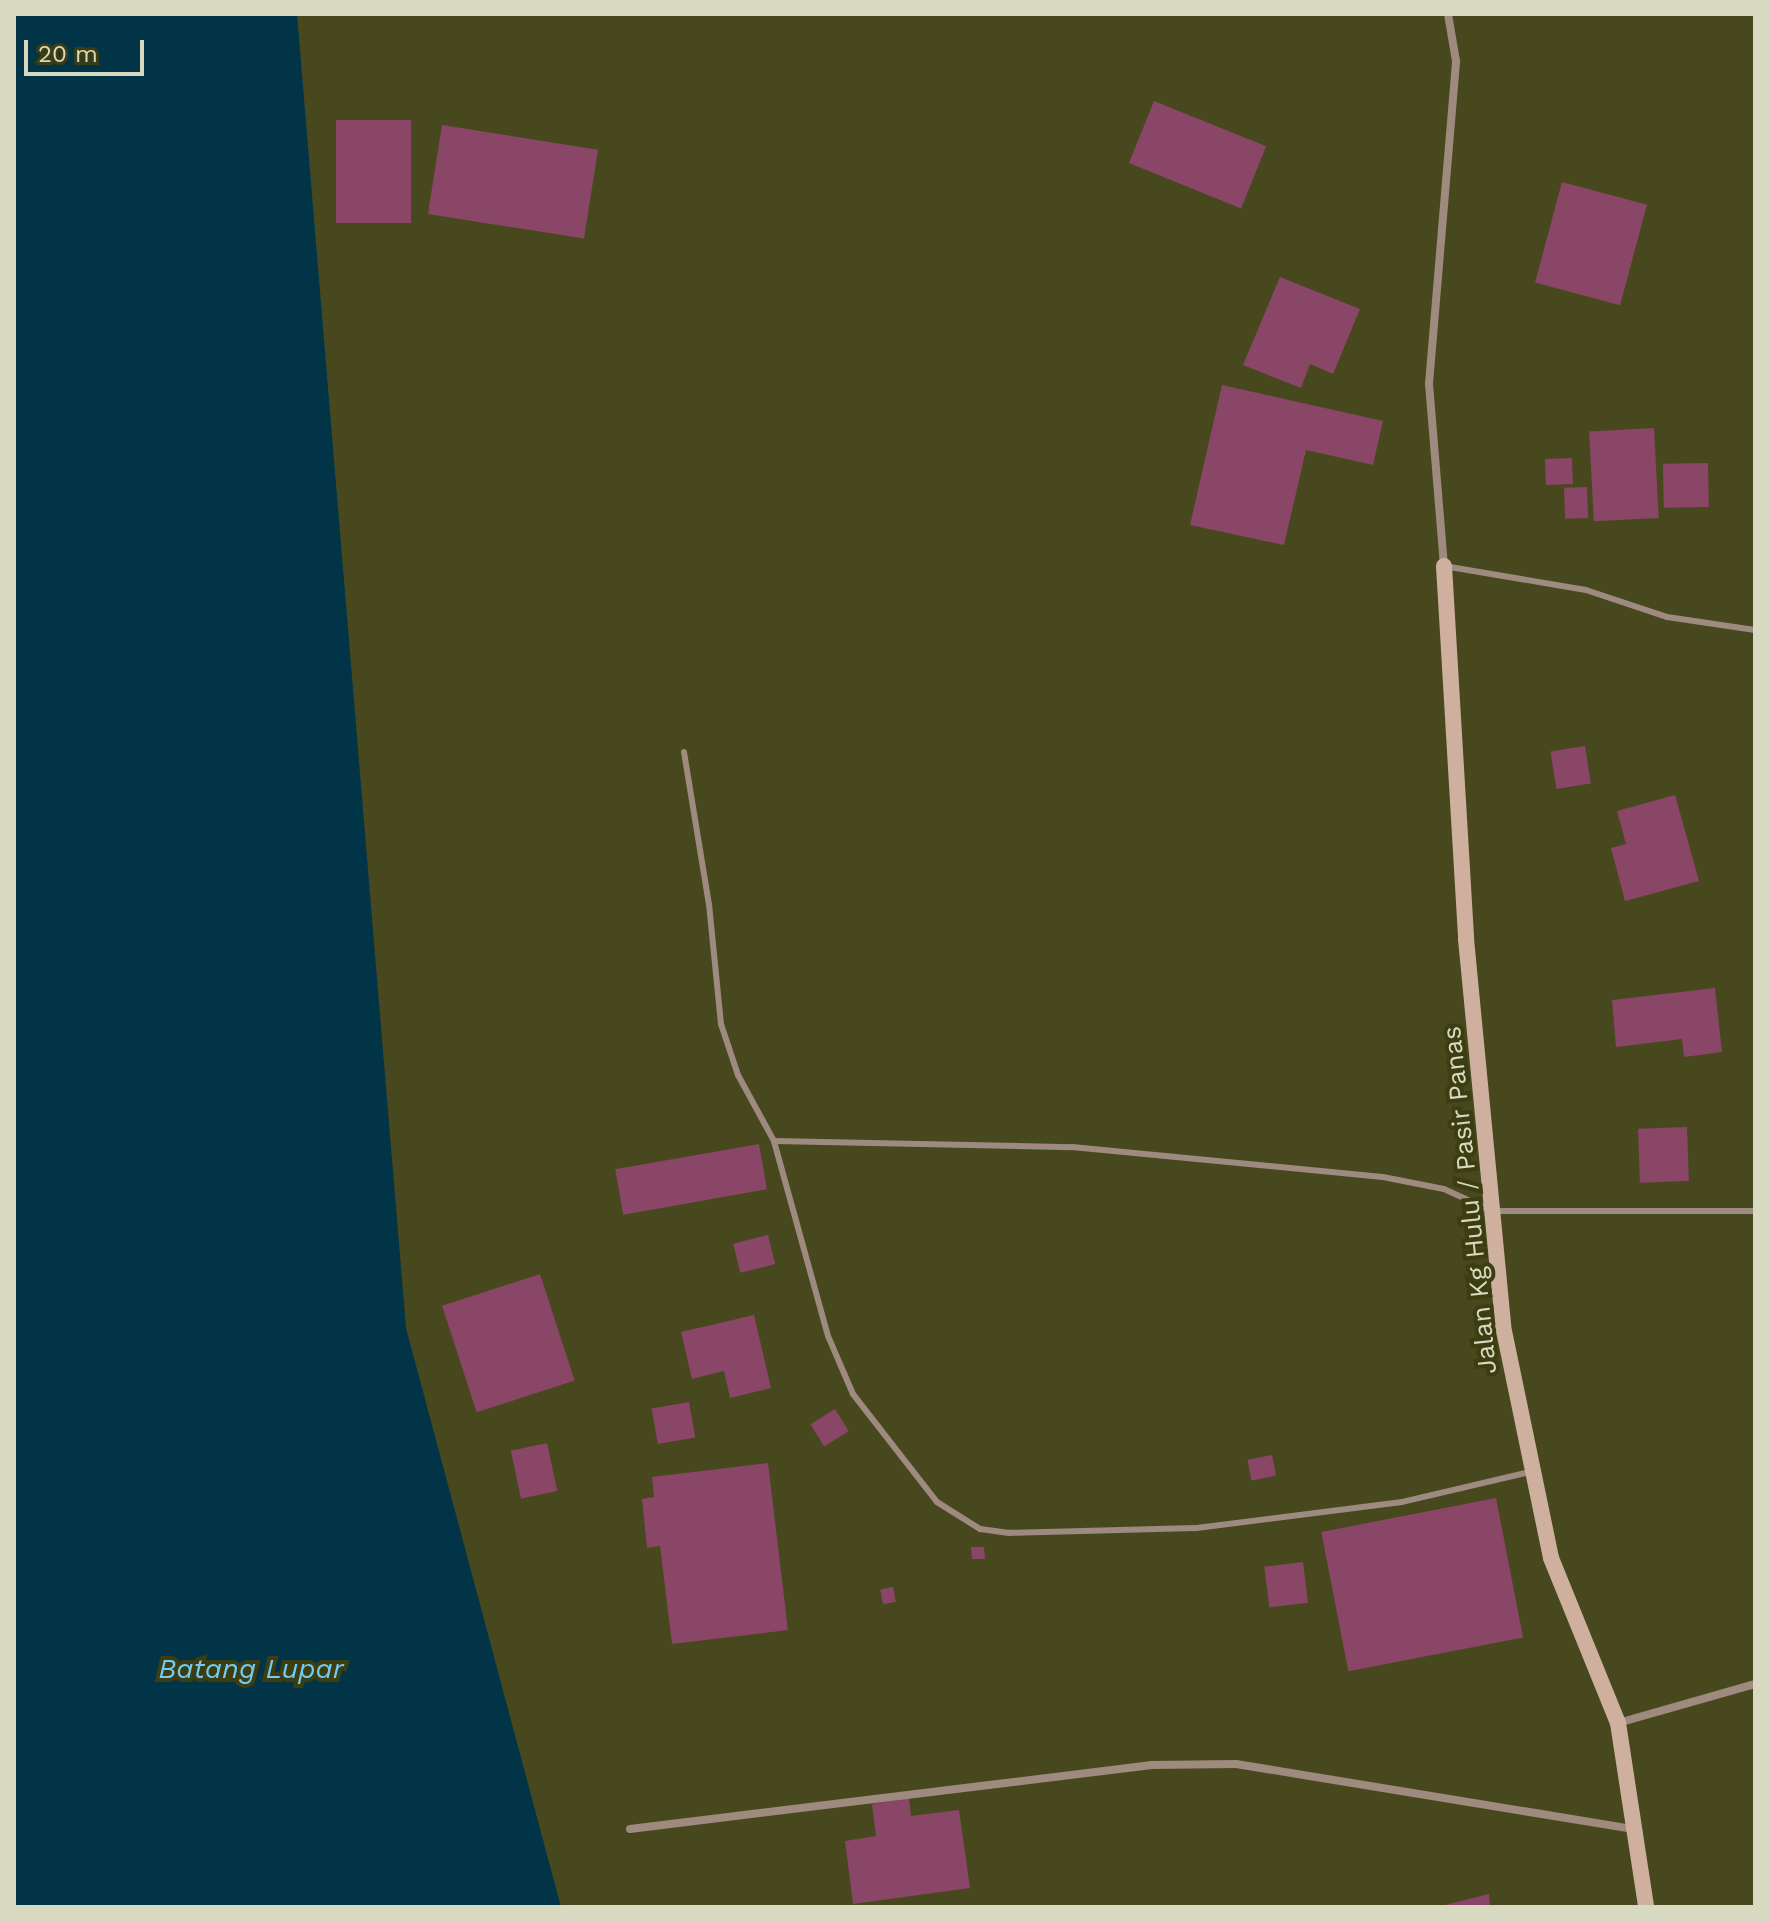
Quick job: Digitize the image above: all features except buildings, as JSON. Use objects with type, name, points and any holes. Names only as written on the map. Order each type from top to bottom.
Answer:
[{"type":"main road","name":"Jalan Kg Hulu / Pasir Panas","points":[[1444,566],[1466,939],[1503,1326],[1530,1472],[1551,1558],[1618,1723],[1646,1907]]},
{"type":"street","points":[[1444,566],[1429,384],[1456,61],[1448,14]]},
{"type":"street","points":[[1618,1723],[1755,1684]]},
{"type":"street","points":[[630,1829],[1152,1765],[1236,1764],[1634,1829]]},
{"type":"lane","points":[[1444,566],[1586,590],[1667,617],[1755,630]]},
{"type":"lane","points":[[684,752],[709,904],[721,1024],[738,1075],[774,1141],[828,1336],[853,1394],[937,1502],[980,1529],[1009,1533],[1195,1528],[1402,1502],[1530,1472]]},
{"type":"lane","points":[[774,1141],[1072,1147],[1383,1177],[1444,1189],[1492,1211],[1755,1211]]},
{"type":"water","name":"Batang Lupar","points":[[14,14],[297,14],[406,1328],[561,1907],[14,1907]]}]
